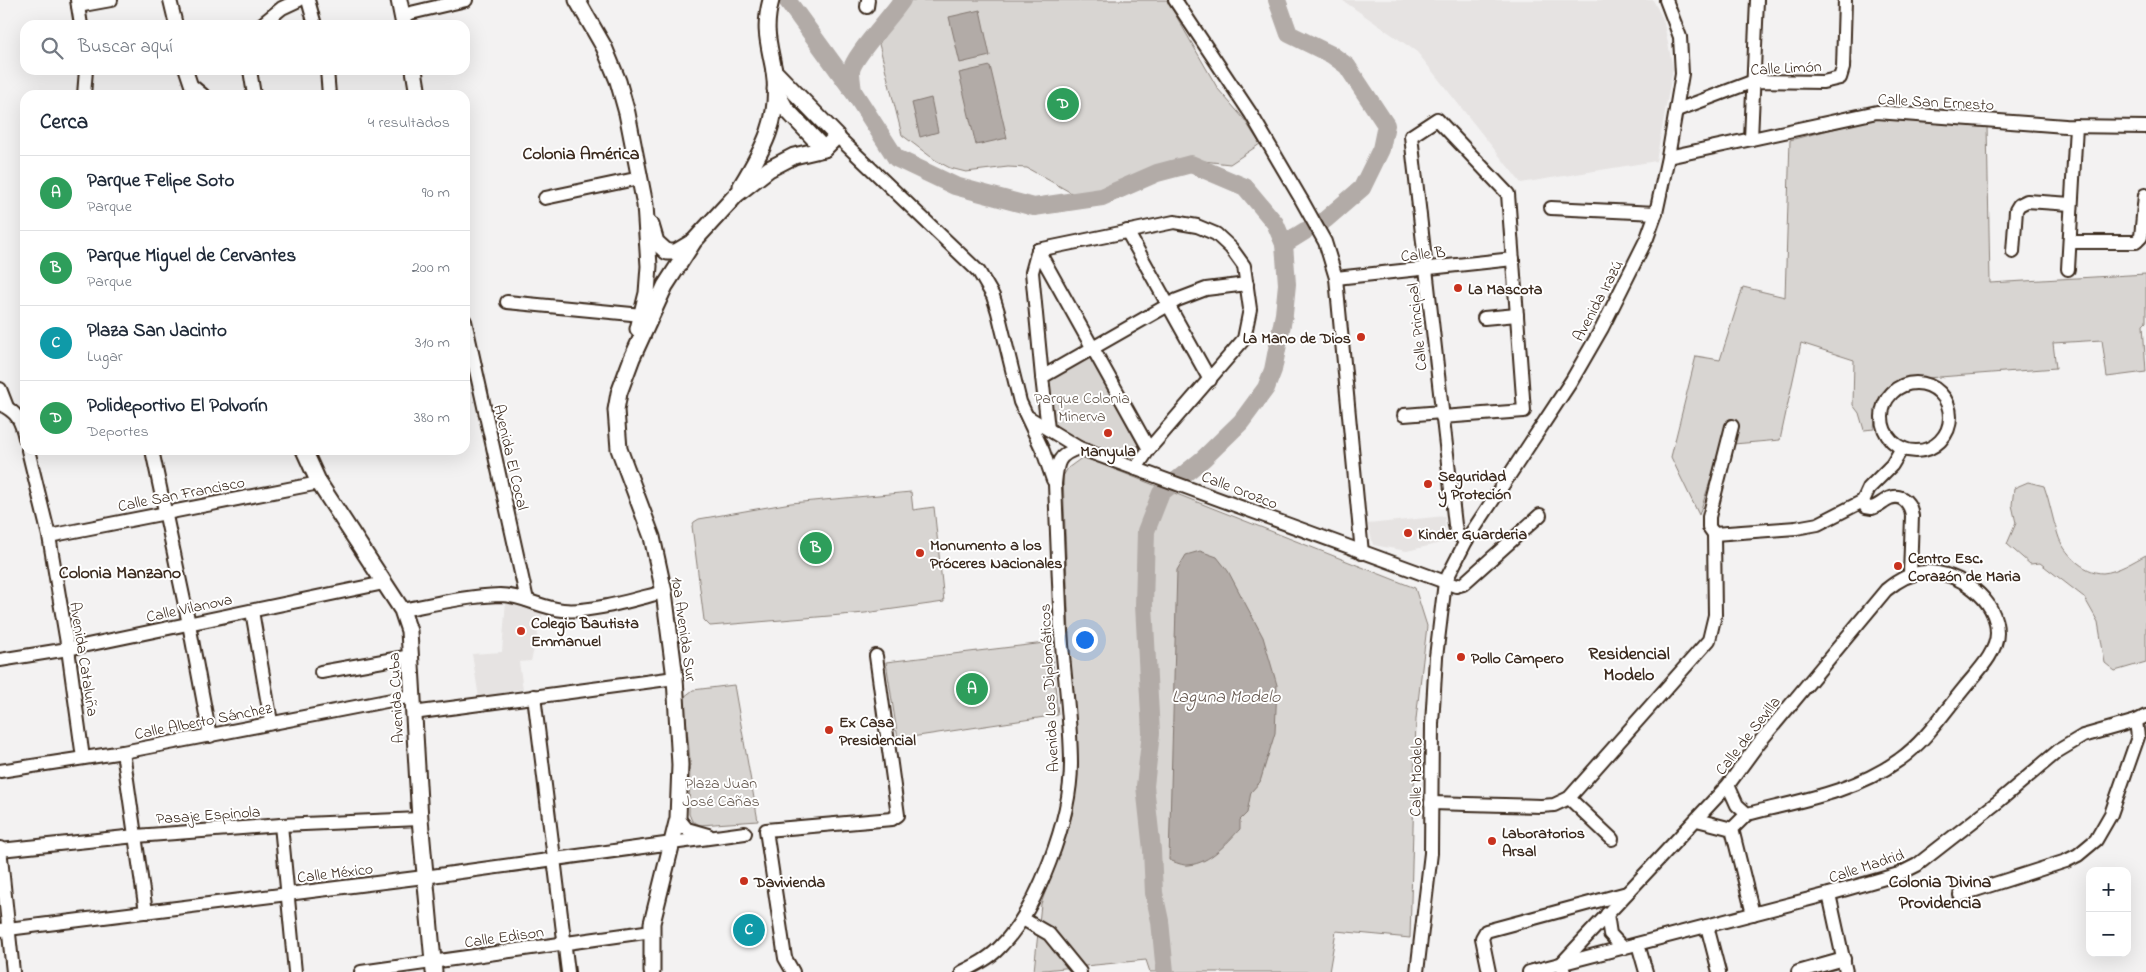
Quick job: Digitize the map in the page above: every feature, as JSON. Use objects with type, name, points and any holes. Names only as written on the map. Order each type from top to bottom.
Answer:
[{"type":"main road","points":[[399,0],[403,20]]},
{"type":"main road","name":"10a Avenida Sur","points":[[577,0],[604,48],[618,81],[645,205],[656,242],[662,250],[676,252],[694,241]]},
{"type":"main road","points":[[694,241],[736,194],[766,143],[775,89],[774,71],[766,37],[771,0]]},
{"type":"main road","points":[[736,194],[780,162],[809,151],[824,149],[837,136],[774,71]]},
{"type":"main road","points":[[415,75],[417,90]]},
{"type":"main road","points":[[775,89],[786,109],[824,149]]},
{"type":"main road","name":"10a Avenida Sur","points":[[632,358],[642,315],[649,266],[645,205]]},
{"type":"main road","name":"10a Avenida Sur","points":[[652,972],[654,913],[678,818],[680,765],[675,678],[664,592],[652,537],[625,471],[618,443],[616,410],[619,393],[632,358],[665,286],[694,241]]},
{"type":"main road","name":"Avenida Cuba","points":[[306,455],[319,483],[402,610],[409,631],[424,877],[433,967]]},
{"type":"street","points":[[80,20],[78,3],[111,0]]},
{"type":"street","points":[[170,0],[175,20]]},
{"type":"street","points":[[267,20],[282,8],[298,0]]},
{"type":"street","points":[[308,0],[314,20]]},
{"type":"street","points":[[403,20],[466,0]]},
{"type":"street","points":[[1174,0],[1251,114],[1324,242],[1336,278],[1362,553]]},
{"type":"street","name":"Avenida Irazú","points":[[1444,582],[1466,541],[1572,380],[1637,259],[1656,213],[1677,110],[1682,57],[1676,24],[1666,0]]},
{"type":"street","points":[[1751,139],[1757,0]]},
{"type":"street","name":"Calle Limón","points":[[1677,110],[1754,81],[1823,82],[1840,78],[1843,68],[1845,0]]},
{"type":"street","points":[[84,90],[86,75]]},
{"type":"street","points":[[188,75],[195,90]]},
{"type":"street","points":[[251,75],[253,90]]},
{"type":"street","points":[[327,75],[329,90]]},
{"type":"street","name":"Calle San Ernesto","points":[[1668,157],[1878,112],[2076,126],[2146,127]]},
{"type":"street","name":"Calle Principal","points":[[1466,541],[1457,534],[1455,525],[1427,269],[1410,136],[1436,119],[1508,194],[1513,259]]},
{"type":"street","points":[[2068,269],[2076,126]]},
{"type":"street","name":"Avenida Los Diplomáticos","points":[[837,136],[958,249],[979,272],[993,296],[1016,388],[1055,484]]},
{"type":"street","points":[[824,149],[853,152]]},
{"type":"street","points":[[545,198],[640,178]]},
{"type":"street","points":[[2070,242],[2136,242],[2141,237],[2145,195]]},
{"type":"street","points":[[2014,252],[2016,210],[2019,205],[2027,201],[2072,204]]},
{"type":"street","points":[[1550,208],[1656,213]]},
{"type":"street","points":[[1038,250],[1174,222],[1197,226],[1216,234],[1231,248],[1244,266],[1250,309],[1244,339],[1148,449],[1136,468]]},
{"type":"street","points":[[1127,231],[1210,380]]},
{"type":"street","points":[[1038,250],[1148,449]]},
{"type":"street","points":[[1038,250],[1032,272],[1048,429]]},
{"type":"street","points":[[1404,415],[1524,410],[1513,259]]},
{"type":"street","name":"Calle B","points":[[1336,278],[1513,259]]},
{"type":"street","points":[[1042,377],[1168,306],[1206,289],[1248,284]]},
{"type":"street","points":[[507,302],[642,315]]},
{"type":"street","points":[[1484,318],[1517,315]]},
{"type":"street","name":"Avenida El Cocal","points":[[470,344],[527,600]]},
{"type":"street","points":[[1916,383],[1929,386],[1940,393],[1947,404],[1950,417],[1947,430],[1939,441],[1928,448],[1915,450],[1902,448],[1891,440],[1884,429],[1882,416],[1884,403],[1892,392],[1903,385],[1916,383]]},
{"type":"street","points":[[0,389],[3,406],[14,412],[20,419]]},
{"type":"street","name":"Calle Orozco","points":[[1028,417],[1079,448],[1444,582]]},
{"type":"street","points":[[1431,803],[1554,805],[1569,798],[1709,640],[1715,615],[1714,534],[1709,527],[1709,516],[1732,426]]},
{"type":"street","name":"Avenida Los Diplomáticos","points":[[962,972],[980,963],[1000,948],[1024,919],[1037,892],[1062,823],[1071,765],[1055,484],[1057,464],[1068,452],[1079,448]]},
{"type":"street","points":[[1714,534],[1796,528],[1818,524],[1863,501],[1869,488],[1892,465],[1902,448]]},
{"type":"street","name":"Avenida Cataluña","points":[[29,455],[49,536],[68,649],[83,758]]},
{"type":"street","points":[[153,455],[189,624],[210,736]]},
{"type":"street","name":"Calle San Francisco","points":[[49,536],[319,483]]},
{"type":"street","points":[[1732,829],[1747,814],[1817,797],[1861,782],[1900,760],[1922,738],[1988,659],[1997,634],[1990,606],[1978,592],[1963,582],[1941,574],[1926,572],[1910,575],[1912,516],[1908,502],[1898,497],[1890,498],[1872,508],[1866,507],[1863,501]]},
{"type":"street","points":[[1444,582],[1456,586],[1463,584],[1540,516]]},
{"type":"street","name":"Calle de Sevilla","points":[[1562,968],[1607,914],[1728,785],[1758,744],[1886,590],[1897,580],[1910,575]]},
{"type":"street","name":"Calle Modelo","points":[[1417,972],[1431,853],[1436,657],[1444,582]]},
{"type":"street","name":"Calle Vilanova","points":[[0,660],[68,649],[384,583]]},
{"type":"street","points":[[402,610],[458,599],[502,595],[527,600],[549,608],[571,610],[616,604],[664,592]]},
{"type":"street","points":[[252,611],[271,722]]},
{"type":"street","points":[[321,672],[411,656]]},
{"type":"street","points":[[793,972],[785,958],[766,830],[896,818],[899,812],[876,656]]},
{"type":"street","points":[[414,713],[675,678]]},
{"type":"street","name":"Calle Alberto Sánchez","points":[[0,771],[123,752],[412,696]]},
{"type":"street","points":[[534,696],[568,972]]},
{"type":"street","points":[[1960,895],[2049,868],[2078,855],[2096,840],[2111,814],[2138,737],[2141,718]]},
{"type":"street","name":"Calle Madrid","points":[[1529,972],[1562,968],[1623,948],[1899,874],[1918,865],[1999,801],[2058,751],[2082,736],[2141,718]]},
{"type":"street","points":[[123,752],[146,912]]},
{"type":"street","points":[[1728,785],[1736,805],[1747,814]]},
{"type":"street","points":[[1569,798],[1612,839]]},
{"type":"street","points":[[678,818],[687,829],[715,836]]},
{"type":"street","name":"Pasaje Espinola","points":[[0,850],[136,836],[281,825],[420,819]]},
{"type":"street","points":[[1697,820],[1732,829]]},
{"type":"street","points":[[281,825],[296,972]]},
{"type":"street","points":[[1732,829],[1753,914]]},
{"type":"street","name":"Calle México","points":[[5,929],[424,877],[745,833]]},
{"type":"street","points":[[0,850],[5,929],[13,972]]},
{"type":"street","points":[[1489,972],[1482,938],[1486,931],[1627,893]]},
{"type":"street","points":[[1798,972],[1845,966],[1829,894]]},
{"type":"street","points":[[1607,914],[1610,934],[1623,948]]},
{"type":"street","points":[[1024,919],[1049,934],[1080,972]]},
{"type":"street","points":[[1707,926],[1719,972]]},
{"type":"street","name":"Calle Edison","points":[[361,972],[433,967],[564,943],[652,931]]},
{"type":"street","points":[[1638,944],[1646,972]]},
{"type":"shaded area","points":[[1342,0],[1653,0],[1663,19],[1673,68],[1656,161],[1521,183],[1417,52]]},
{"type":"shaded area","name":"Kinder Guarderia","points":[[1445,516],[1445,542],[1407,551],[1373,545],[1368,524]]},
{"type":"shaded area","name":"Colegio Bautista Emmanuel","points":[[506,600],[544,609],[531,661],[519,662],[523,689],[479,698],[472,654],[502,652]]},
{"type":"green space","points":[[907,0],[1167,0],[1218,89],[1244,119],[1260,144],[1230,164],[1194,160],[1146,172],[1102,192],[1077,196],[1027,168],[1008,167],[966,172],[950,168],[935,160],[902,135],[879,44]]},
{"type":"green space","points":[[1876,118],[1987,125],[1990,283],[2146,274],[2146,322],[2143,325],[2146,372],[2107,377],[2102,340],[2053,343],[2056,368],[1901,380],[1887,391],[1876,408],[1874,429],[1864,430],[1859,413],[1853,405],[1854,360],[1801,343],[1780,440],[1722,445],[1699,515],[1671,457],[1696,356],[1720,360],[1743,287],[1785,297],[1790,140]]},
{"type":"green space","name":"Parque Colonia Minerva","points":[[1091,357],[1140,449],[1132,457],[1099,449],[1066,435],[1058,428],[1050,415],[1047,380]]},
{"type":"green space","points":[[1083,457],[1415,588],[1427,626],[1416,719],[1410,938],[1336,931],[1329,972],[1150,972],[1146,960],[1034,971],[1041,904],[1072,815],[1078,764],[1070,660],[1063,476],[1068,468]]},
{"type":"green space","points":[[2028,482],[2044,486],[2061,542],[2069,554],[2081,565],[2103,573],[2126,566],[2146,555],[2146,662],[2115,671],[2105,663],[2098,622],[2084,597],[2040,563],[2030,564],[2007,544],[2016,523],[2012,505],[2014,488]]},
{"type":"green space","points":[[911,492],[913,510],[934,507],[944,602],[865,613],[710,626],[704,620],[692,526],[694,522],[699,519],[791,503]]},
{"type":"green space","points":[[1045,643],[1052,654],[1058,715],[898,739],[886,662]]},
{"type":"green space","name":"Plaza Juan José Cañas","points":[[734,685],[758,821],[700,825],[692,821],[689,814],[690,760],[684,697],[693,690]]},
{"type":"water","points":[[980,10],[990,56],[960,63],[949,17]]},
{"type":"water","points":[[990,66],[1007,138],[976,145],[959,73]]},
{"type":"water","points":[[931,98],[938,132],[920,137],[912,103]]},
{"type":"water","name":"Laguna Modelo","points":[[1200,551],[1217,557],[1228,571],[1263,637],[1277,685],[1275,733],[1260,782],[1251,792],[1247,813],[1240,820],[1240,829],[1211,857],[1204,861],[1187,865],[1169,860],[1177,570],[1186,555]]},
{"type":"waterway","points":[[787,0],[853,91],[896,158],[955,186],[1034,207],[1102,197],[1157,173],[1191,164],[1245,187],[1275,223],[1284,244],[1287,284],[1284,314],[1273,370],[1266,388],[1241,422],[1203,459],[1161,493],[1146,531],[1144,605],[1151,733],[1145,786],[1152,850],[1154,893],[1160,921],[1165,972]]},
{"type":"waterway","points":[[853,91],[851,71],[853,64],[902,0]]},
{"type":"waterway","points":[[1277,0],[1289,34],[1332,55],[1347,66],[1386,125],[1381,149],[1362,188],[1325,220]]},
{"type":"waterway","points":[[1284,244],[1305,231]]},
{"type":"place","name":"Polideportivo El Polvorín","points":[[1063,104]]},
{"type":"place","name":"La Mascota","points":[[1458,288]]},
{"type":"place","name":"La Mano de Dios","points":[[1361,337]]},
{"type":"place","name":"Manyula","points":[[1108,433]]},
{"type":"place","name":"Seguridad y Proteción","points":[[1428,484]]},
{"type":"place","name":"Kinder Guarderia","points":[[1408,533]]},
{"type":"place","name":"Parque Miguel de Cervantes","points":[[816,548]]},
{"type":"place","name":"Monumento a los Próceres Nacionales","points":[[920,553]]},
{"type":"place","name":"Centro Esc. Corazón de Maria","points":[[1898,566]]},
{"type":"place","name":"Colegio Bautista Emmanuel","points":[[521,631]]},
{"type":"place","name":"Pollo Campero","points":[[1461,657]]},
{"type":"place","name":"Parque Felipe Soto","points":[[972,689]]},
{"type":"place","name":"Ex Casa Presidencial","points":[[829,730]]},
{"type":"place","name":"Laboratorios Arsal","points":[[1492,841]]},
{"type":"place","name":"Davivienda","points":[[744,881]]},
{"type":"place","name":"Plaza San Jacinto","points":[[749,930]]},
{"type":"district","name":"Colonia América","points":[[581,153]]},
{"type":"district","name":"Colonia Manzano","points":[[120,572]]},
{"type":"district","name":"Residencial Modelo","points":[[1629,663]]},
{"type":"district","name":"Colonia Divina Providencia","points":[[1940,891]]}]
